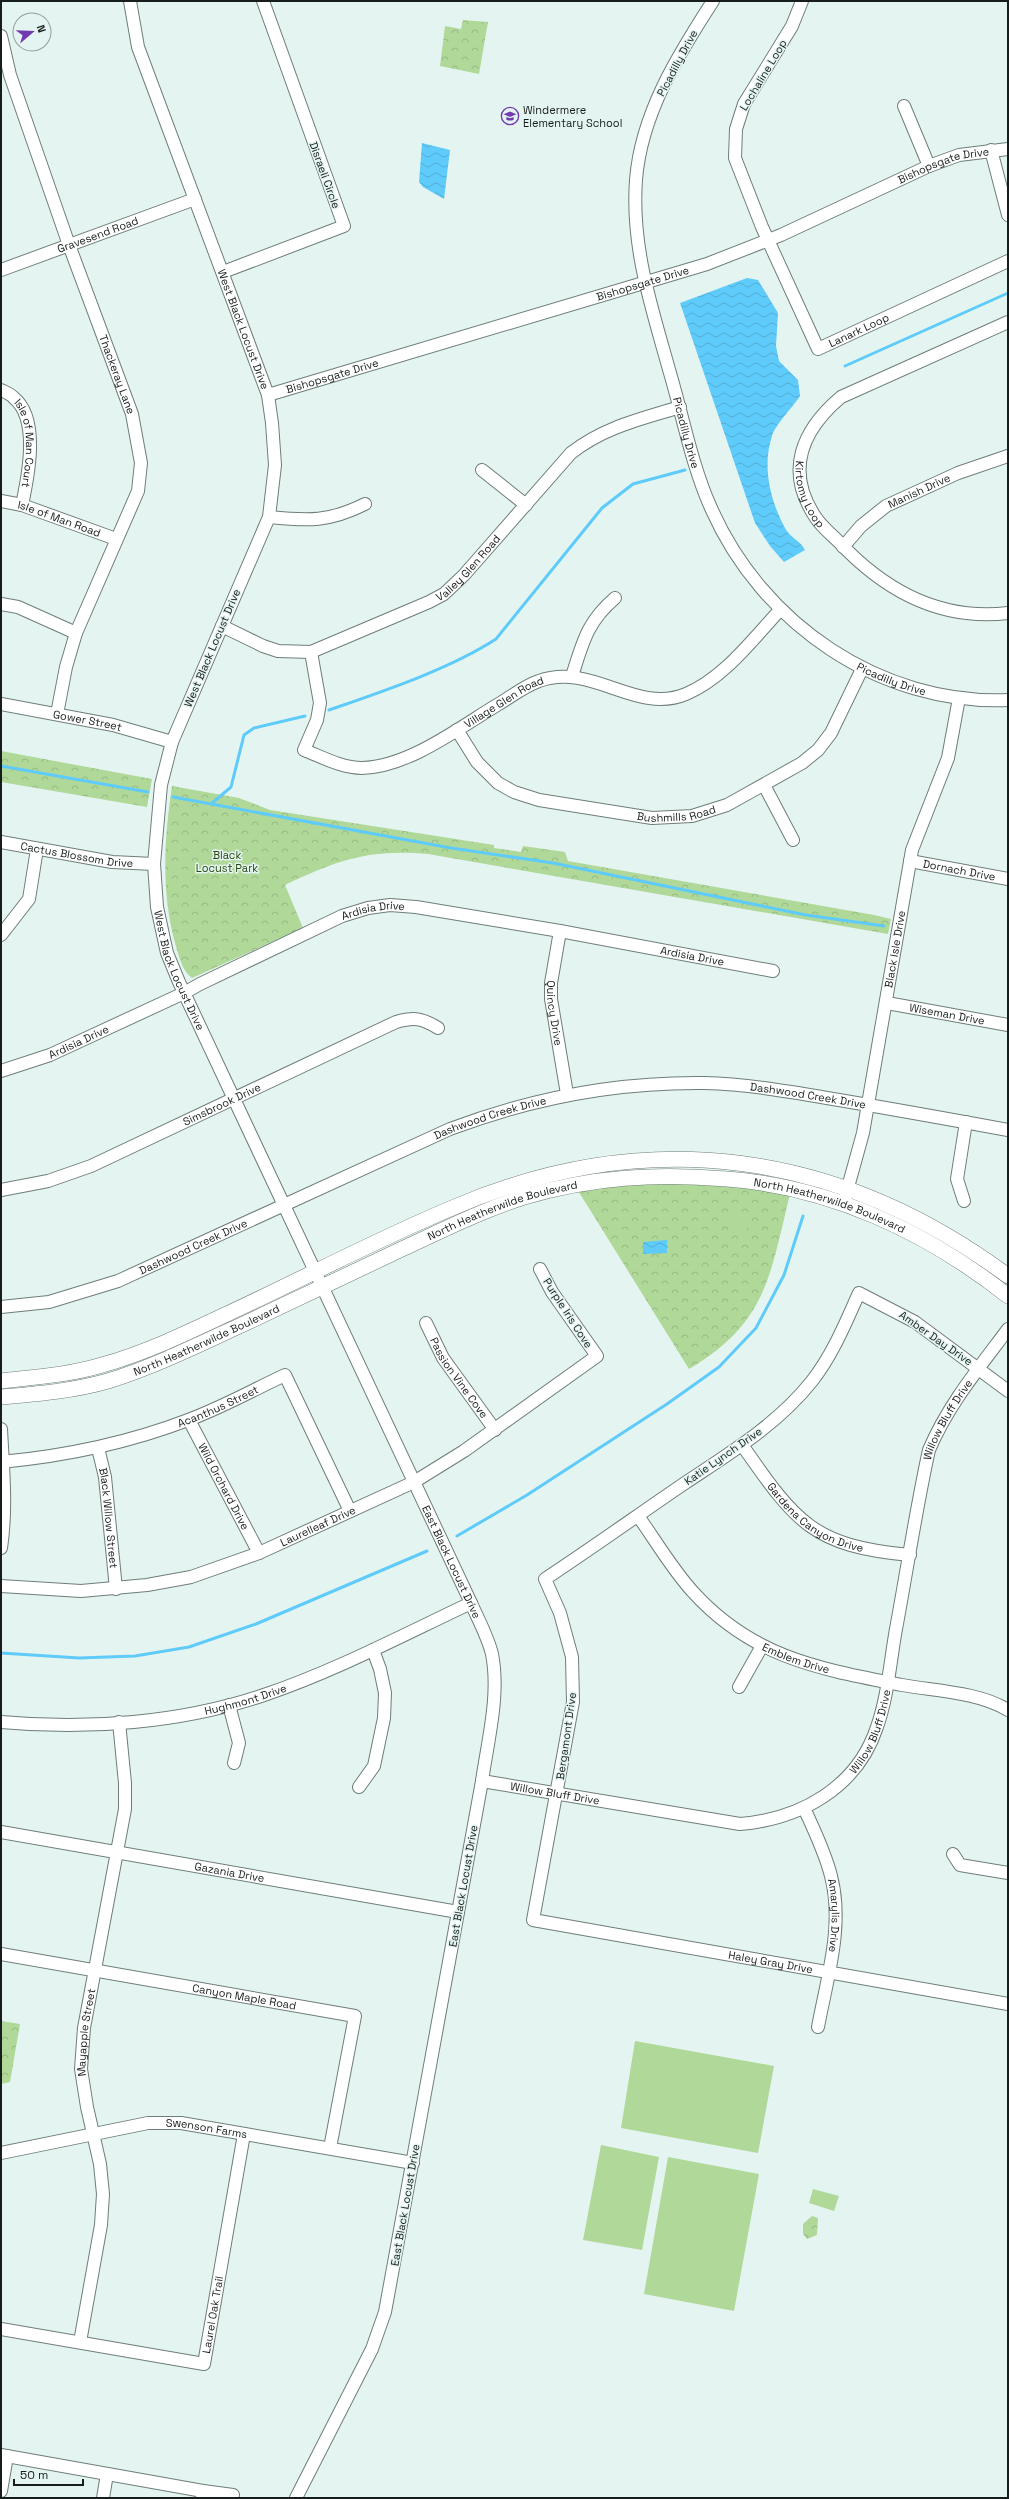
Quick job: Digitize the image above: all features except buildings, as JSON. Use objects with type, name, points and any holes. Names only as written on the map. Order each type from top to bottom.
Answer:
[{"type":"main road","name":"North Heatherwilde Boulevard","points":[[1,1381],[60,1375],[103,1365],[178,1337],[484,1195],[517,1182],[577,1168],[635,1160],[708,1161],[762,1165],[790,1171],[849,1189],[929,1224],[1008,1276]]},
{"type":"main road","name":"North Heatherwilde Boulevard","points":[[1,1397],[63,1391],[107,1381],[184,1352],[490,1210],[522,1198],[580,1184],[636,1176],[716,1178],[786,1187],[843,1204],[947,1252],[1008,1296]]},
{"type":"street","name":"West Black Locust Drive","points":[[130,1],[138,47],[268,395],[275,465],[269,517],[172,742],[161,785],[154,864],[157,907],[168,953],[184,993],[233,1100],[323,1287]]},
{"type":"street","name":"Disraeli Circle","points":[[223,272],[344,226],[263,1]]},
{"type":"street","name":"Picadilly Drive","points":[[712,1],[668,74],[652,113],[644,140],[636,178],[634,216],[645,284],[701,482],[720,528],[748,574],[780,610],[811,637],[862,668],[909,687],[959,698],[1008,700]]},
{"type":"street","name":"Lochaline Loop","points":[[768,240],[735,158],[736,129],[744,104],[792,26],[802,1]]},
{"type":"street","name":"Thackeray Lane","points":[[1,36],[10,75],[69,245],[132,414],[138,439],[141,463],[138,491],[76,633],[66,667],[57,714]]},
{"type":"street","points":[[904,106],[929,166]]},
{"type":"street","name":"Bishopsgate Drive","points":[[268,395],[645,284],[707,264],[768,240],[929,166],[960,155],[1008,149]]},
{"type":"street","points":[[991,150],[1008,215]]},
{"type":"street","name":"Gravesend Road","points":[[1,270],[195,199]]},
{"type":"street","name":"Lanark Loop","points":[[768,240],[818,349],[1008,261]]},
{"type":"street","name":"Kirtomy Loop","points":[[1008,322],[841,396],[820,416],[808,434],[802,449],[801,485],[816,519],[871,574],[894,590],[940,609],[981,614],[1008,613]]},
{"type":"street","name":"Isle of Man Court","points":[[1,390],[15,398],[24,412],[30,439],[29,469],[22,505]]},
{"type":"street","name":"Valley Glen Road","points":[[222,626],[262,646],[278,650],[311,652],[444,594],[464,575],[571,453],[587,440],[605,430],[680,407]]},
{"type":"street","name":"Manish Drive","points":[[843,546],[861,526],[886,506],[958,473],[1008,456]]},
{"type":"street","points":[[482,470],[526,505]]},
{"type":"street","name":"Isle of Man Road","points":[[1,501],[22,505],[116,539]]},
{"type":"street","points":[[269,517],[321,520],[346,513],[365,504]]},
{"type":"street","points":[[572,676],[583,642],[598,613],[615,598]]},
{"type":"street","points":[[1,604],[18,607],[76,633]]},
{"type":"street","name":"Village Glen Road","points":[[311,652],[320,703],[317,720],[304,750],[332,762],[361,768],[402,760],[457,730],[540,680],[572,676],[597,681],[631,695],[664,699],[684,695],[702,688],[718,675],[780,610]]},
{"type":"street","name":"Bushmills Road","points":[[457,730],[477,762],[498,782],[514,792],[540,800],[652,818],[692,816],[728,805],[802,763],[818,750],[831,733],[862,668]]},
{"type":"street","name":"Black Isle Drive","points":[[843,1204],[849,1189],[868,1105],[910,861],[920,827],[948,758],[959,698]]},
{"type":"street","name":"Gower Street","points":[[1,704],[113,725],[172,742]]},
{"type":"street","points":[[764,785],[793,840]]},
{"type":"street","name":"Cactus Blossom Drive","points":[[1,842],[112,862],[154,864]]},
{"type":"street","points":[[1,935],[29,899],[37,848]]},
{"type":"street","name":"Dornach Drive","points":[[910,861],[1008,879]]},
{"type":"street","name":"Ardisia Drive","points":[[1,1071],[50,1054],[184,993],[342,916],[368,908],[390,905],[416,907],[560,931],[773,971]]},
{"type":"street","name":"Quincy Drive","points":[[560,931],[551,983],[551,999],[567,1094]]},
{"type":"street","name":"Wiseman Drive","points":[[886,1003],[1008,1025]]},
{"type":"street","name":"Simsbrook Drive","points":[[1,1190],[48,1181],[91,1166],[396,1022],[418,1018],[438,1028]]},
{"type":"street","name":"Dashwood Creek Drive","points":[[1,1307],[49,1302],[118,1281],[450,1129],[495,1112],[567,1094],[646,1084],[705,1083],[757,1086],[1008,1130]]},
{"type":"street","points":[[964,1201],[957,1179],[966,1122]]},
{"type":"street","name":"Purple Iris Cove","points":[[540,1269],[552,1292],[597,1356]]},
{"type":"street","name":"East Black Locust Drive","points":[[296,2498],[372,2348],[385,2312],[394,2272],[482,1781],[494,1706],[495,1679],[492,1652],[471,1603],[323,1287]]},
{"type":"street","name":"Amber Day Drive","points":[[859,1293],[915,1322],[1008,1391]]},
{"type":"street","name":"Katie Lynch Drive","points":[[545,1579],[742,1445],[778,1417],[812,1381],[839,1339],[859,1293]]},
{"type":"street","name":"Passion Vine Cove","points":[[426,1323],[443,1358],[494,1430]]},
{"type":"street","name":"Willow Bluff Drive","points":[[482,1781],[740,1824],[765,1821],[804,1808],[834,1791],[852,1772],[866,1752],[877,1728],[888,1682],[929,1450],[939,1424],[1008,1329]]},
{"type":"street","name":"Laurelleaf Drive","points":[[1,1586],[81,1591],[116,1589],[191,1577],[259,1553],[414,1482],[464,1451],[597,1356]]},
{"type":"street","name":"Acanthus Street","points":[[2,1462],[52,1456],[98,1448],[189,1420],[285,1375],[350,1511]]},
{"type":"street","name":"Wild Orchard Drive","points":[[189,1420],[259,1553]]},
{"type":"street","points":[[1,1429],[4,1527],[1,1548]]},
{"type":"street","name":"Gardena Canyon Drive","points":[[742,1445],[788,1509],[807,1525],[829,1539],[852,1547],[910,1556]]},
{"type":"street","name":"Black Willow Street","points":[[98,1448],[105,1477],[116,1589]]},
{"type":"street","name":"Emblem Drive","points":[[638,1516],[682,1578],[702,1601],[738,1631],[762,1646],[820,1669],[1006,1704]]},
{"type":"street","name":"Bergamont Drive","points":[[533,1920],[558,1793],[573,1702],[572,1664],[560,1612],[545,1579]]},
{"type":"street","name":"Hughmont Drive","points":[[1,1722],[61,1725],[120,1722],[182,1715],[229,1706],[303,1681],[374,1650],[471,1603]]},
{"type":"street","points":[[739,1687],[762,1646]]},
{"type":"street","points":[[359,1788],[374,1766],[384,1718],[385,1693],[380,1668],[374,1650]]},
{"type":"street","points":[[229,1706],[239,1743],[234,1763]]},
{"type":"street","name":"Mayapple Street","points":[[80,2342],[101,2225],[103,2194],[81,2069],[84,2028],[96,1972],[118,1851],[125,1796],[120,1722]]},
{"type":"street","name":"Amarylis Drive","points":[[804,1808],[820,1844],[834,1893],[836,1921],[818,2027]]},
{"type":"street","name":"Gazania Drive","points":[[1,1832],[118,1851],[458,1912]]},
{"type":"street","points":[[953,1854],[960,1865],[1008,1873]]},
{"type":"street","name":"Haley Gray Drive","points":[[533,1920],[1008,2004]]},
{"type":"street","name":"Canyon Maple Road","points":[[1,1954],[96,1972],[355,2016],[330,2148]]},
{"type":"street","name":"Swenson Farms","points":[[1,2153],[148,2123],[181,2123],[413,2163]]},
{"type":"street","name":"Laurel Oak Trail","points":[[1,2329],[204,2364],[244,2134]]},
{"type":"street","points":[[1,2491],[4,2456],[107,2474],[202,2494],[233,2495]]},
{"type":"street","points":[[103,2498],[107,2474]]},
{"type":"green space","points":[[463,20],[488,22],[479,74],[440,66],[445,26],[461,29]]},
{"type":"green space","points":[[1,751],[152,779],[147,807],[1,782]]},
{"type":"green space","name":"Black Locust Park","points":[[172,786],[239,798],[270,810],[494,845],[494,848],[521,852],[523,846],[565,852],[568,861],[891,919],[888,934],[428,854],[388,853],[354,858],[321,869],[285,885],[303,928],[192,978],[185,971],[179,957],[168,904],[165,865],[167,826]]},
{"type":"green space","points":[[693,1181],[790,1194],[770,1273],[761,1295],[750,1315],[735,1334],[715,1352],[689,1369],[577,1189],[610,1185]]},
{"type":"green space","points":[[729,1212],[747,1212],[747,1234],[730,1235]]},
{"type":"green space","points":[[1,2021],[20,2024],[10,2082],[1,2084]]},
{"type":"green space","points":[[635,2041],[774,2066],[758,2153],[621,2128]]},
{"type":"green space","points":[[601,2145],[659,2157],[642,2250],[583,2240]]},
{"type":"green space","points":[[668,2157],[759,2174],[734,2311],[644,2294]]},
{"type":"green space","points":[[813,2189],[839,2196],[834,2211],[809,2203]]},
{"type":"green space","points":[[812,2216],[818,2218],[817,2235],[807,2239],[803,2234],[803,2224]]},
{"type":"water","points":[[422,143],[450,150],[444,199],[423,187],[419,182]]},
{"type":"water","points":[[747,278],[758,280],[778,313],[776,346],[779,361],[798,380],[800,396],[780,421],[772,436],[768,460],[769,483],[775,506],[789,534],[805,550],[784,562],[770,546],[755,523],[680,303]]},
{"type":"water","points":[[667,1240],[667,1253],[643,1254],[643,1242]]},
{"type":"waterway","points":[[845,366],[1008,293]]},
{"type":"waterway","points":[[329,710],[393,688],[437,670],[478,650],[496,639],[602,508],[633,484],[685,470]]},
{"type":"waterway","points":[[211,804],[231,787],[244,735],[254,728],[305,716]]},
{"type":"waterway","points":[[1,766],[148,792]]},
{"type":"waterway","points":[[173,797],[451,848],[553,863],[806,915],[884,926]]},
{"type":"waterway","points":[[457,1536],[527,1495],[667,1404],[719,1367],[756,1328],[784,1275],[803,1216]]},
{"type":"waterway","points":[[1,1653],[79,1658],[135,1656],[189,1647],[256,1624],[427,1551]]},
{"type":"place","name":"Windermere Elementary School","points":[[510,116]]}]
